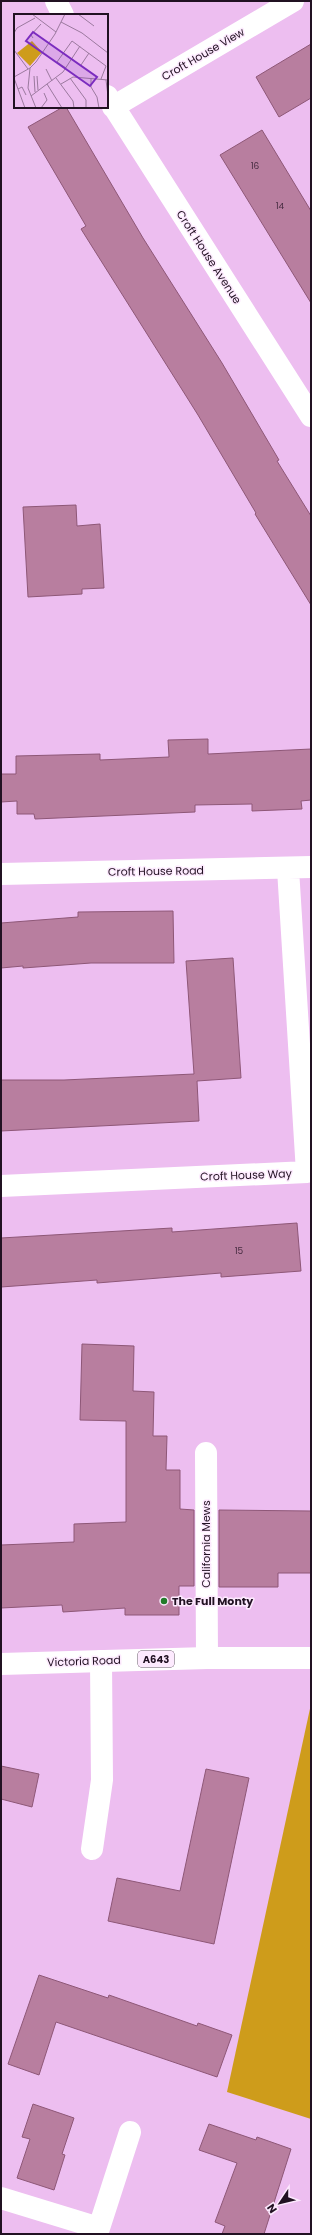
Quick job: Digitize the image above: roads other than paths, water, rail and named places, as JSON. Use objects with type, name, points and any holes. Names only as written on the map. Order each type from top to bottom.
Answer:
[{"type":"street","points":[[56,1],[62,14]]},
{"type":"street","name":"Croft House View","points":[[110,101],[293,1]]},
{"type":"street","name":"Croft House Avenue","points":[[110,101],[311,416]]},
{"type":"street","name":"Croft House Road","points":[[1,874],[311,867]]},
{"type":"street","name":"Croft House Way","points":[[1,1186],[309,1172],[288,868]]},
{"type":"street","name":"California Mews","points":[[206,1454],[207,1658]]},
{"type":"street","name":"Victoria Road","points":[[1,1664],[207,1658],[311,1658]]},
{"type":"street","points":[[92,1849],[102,1780],[101,1661]]},
{"type":"street","points":[[1,2198],[99,2228],[130,2132]]},
{"type":"place","name":"The Full Monty","points":[[164,1601]]}]
